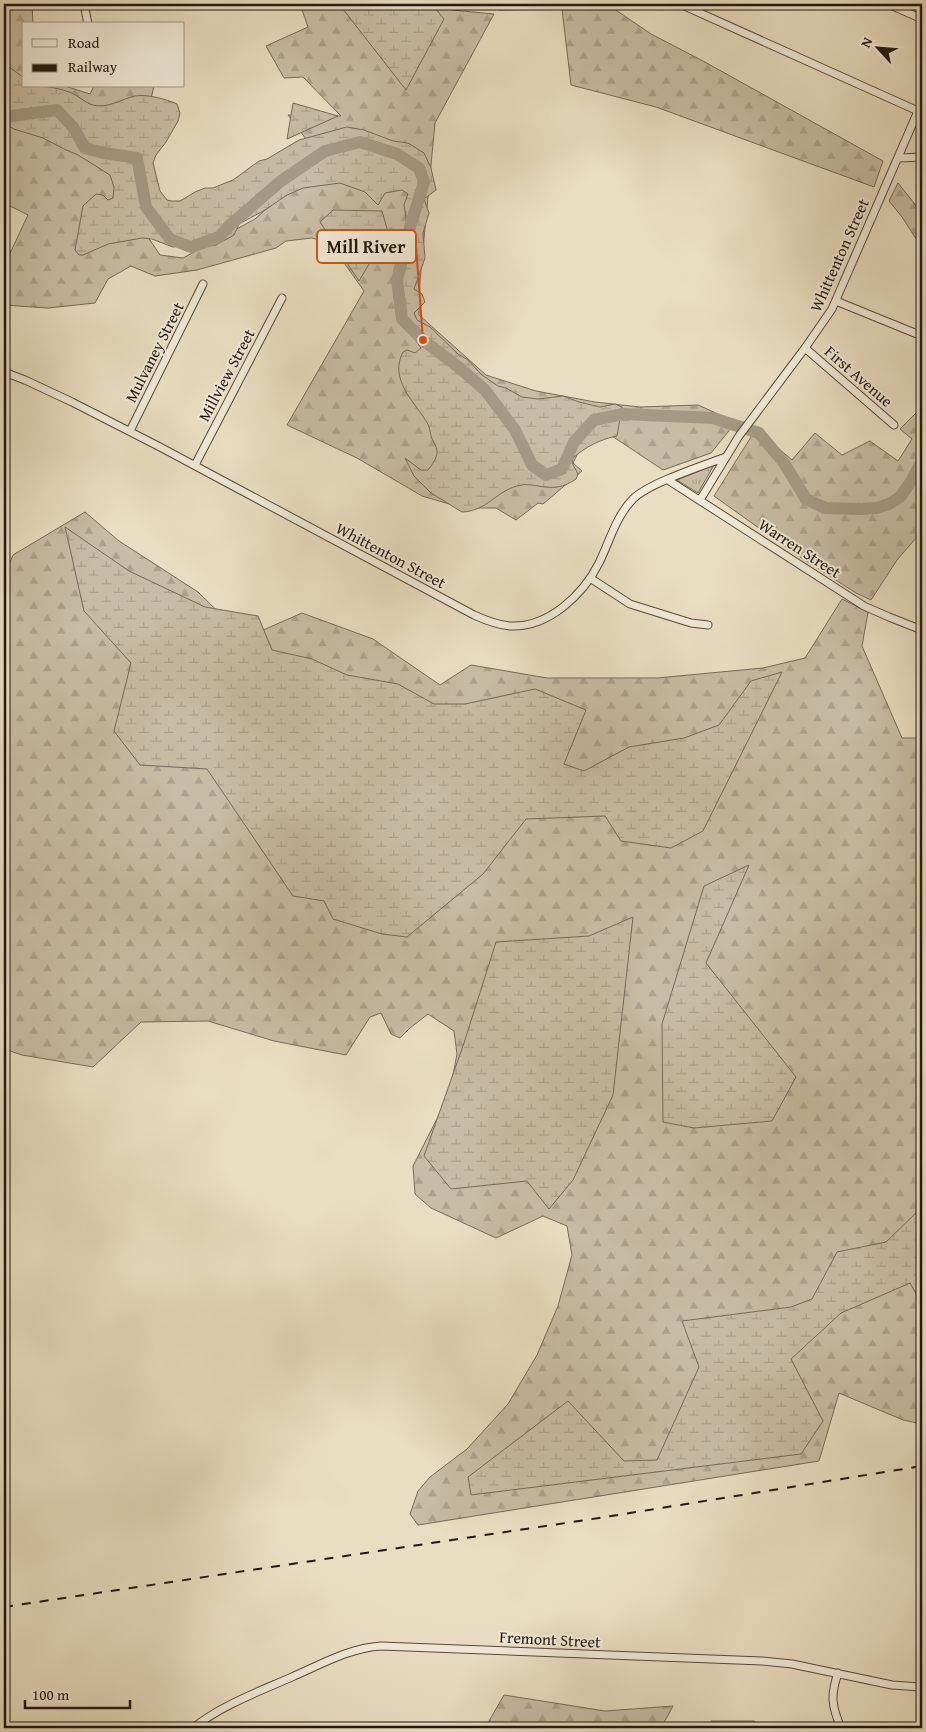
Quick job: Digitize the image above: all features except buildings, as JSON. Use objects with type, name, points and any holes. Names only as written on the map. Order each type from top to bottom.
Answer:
[{"type":"street","points":[[84,4],[88,22]]},
{"type":"street","points":[[176,4],[188,4]]},
{"type":"street","points":[[680,4],[691,6],[918,111]]},
{"type":"street","points":[[888,4],[922,19]]},
{"type":"street","name":"Whittenton Street","points":[[700,500],[739,436],[828,316],[922,102]]},
{"type":"street","points":[[899,158],[922,157]]},
{"type":"street","name":"Mulvaney Street","points":[[130,431],[203,284]]},
{"type":"street","name":"Millview Street","points":[[195,465],[282,298]]},
{"type":"street","points":[[836,301],[922,336]]},
{"type":"street","name":"First Avenue","points":[[805,348],[894,425]]},
{"type":"street","name":"Whittenton Street","points":[[4,372],[25,380],[130,431],[474,615],[508,626],[518,626],[543,619],[573,598],[590,578],[630,502],[643,491],[726,457]]},
{"type":"street","name":"Warren Street","points":[[668,480],[864,606],[922,630]]},
{"type":"street","points":[[590,578],[630,604],[691,623],[708,625]]},
{"type":"street","name":"Fremont Street","points":[[193,1728],[220,1710],[267,1688],[352,1651],[376,1646],[762,1661],[792,1664],[884,1684],[922,1687]]},
{"type":"street","points":[[838,1673],[832,1703],[841,1728]]},
{"type":"green space","points":[[4,4],[32,4],[33,22],[22,22],[22,88],[71,88],[90,94],[93,88],[154,88],[143,132],[131,212],[160,255],[183,258],[255,219],[305,174],[309,143],[288,115],[341,116],[303,77],[284,78],[266,46],[308,27],[300,4],[445,4],[452,10],[494,14],[435,123],[420,281],[419,315],[486,375],[536,391],[595,402],[640,407],[698,405],[736,422],[711,453],[663,470],[609,434],[584,441],[573,463],[582,471],[543,504],[538,503],[516,520],[496,508],[463,508],[422,496],[357,458],[287,425],[364,291],[330,243],[312,238],[286,241],[276,248],[197,270],[155,276],[131,266],[108,279],[95,303],[48,308],[4,305],[4,266],[28,215],[4,203]]},
{"type":"green space","points":[[339,4],[432,4],[444,19],[406,90]]},
{"type":"green space","points":[[477,4],[607,4],[651,34],[883,161],[874,187],[656,107],[571,85],[562,9],[500,10]]},
{"type":"green space","points":[[4,63],[22,76],[22,88],[63,90],[93,105],[109,105],[135,96],[156,97],[177,104],[180,113],[178,121],[156,155],[153,163],[160,191],[167,200],[171,201],[180,201],[205,188],[213,188],[233,180],[259,161],[267,159],[299,140],[347,127],[364,130],[393,141],[408,143],[424,153],[431,168],[436,190],[424,199],[429,213],[423,233],[425,258],[414,289],[422,294],[425,302],[414,313],[417,320],[430,327],[458,354],[468,360],[482,375],[498,386],[506,388],[522,397],[538,399],[563,396],[600,407],[615,404],[622,407],[617,436],[594,444],[573,458],[572,463],[578,474],[576,479],[570,483],[560,487],[521,485],[505,491],[479,508],[462,512],[431,493],[414,476],[405,458],[421,470],[428,470],[437,455],[428,425],[404,389],[399,371],[399,362],[403,352],[407,350],[415,353],[421,348],[406,327],[394,294],[395,273],[401,252],[400,239],[407,224],[404,205],[408,194],[402,190],[385,193],[378,205],[365,192],[340,183],[303,188],[287,195],[239,224],[234,235],[216,245],[173,247],[152,239],[142,238],[108,244],[79,255],[75,250],[83,206],[96,194],[103,195],[108,200],[113,198],[114,187],[110,175],[78,155],[43,138],[14,129],[4,123]]},
{"type":"green space","points":[[293,103],[338,116],[287,139]]},
{"type":"green space","points":[[898,183],[922,213],[922,248],[889,201]]},
{"type":"green space","points":[[333,210],[382,211],[388,232],[359,281],[320,222]]},
{"type":"green space","points":[[922,401],[922,531],[897,560],[871,600],[856,593],[794,553],[714,496],[756,429],[792,460],[815,433],[842,455],[870,441],[898,461],[912,439],[900,429],[918,411]]},
{"type":"green space","points":[[714,465],[698,493],[677,480]]},
{"type":"green space","points":[[85,512],[119,541],[198,592],[245,638],[302,613],[373,639],[440,685],[471,665],[547,678],[657,678],[763,668],[805,658],[842,599],[868,612],[862,646],[902,738],[922,738],[922,1424],[903,1420],[839,1393],[819,1461],[418,1525],[410,1514],[418,1491],[430,1477],[467,1449],[508,1404],[537,1355],[558,1306],[572,1255],[567,1226],[543,1216],[496,1238],[431,1208],[415,1194],[413,1166],[449,1095],[457,1054],[454,1031],[428,1014],[400,1038],[391,1034],[381,1013],[370,1017],[346,1055],[274,1041],[208,1021],[141,1022],[93,1067],[22,1055],[4,1049],[4,578],[13,555]]},
{"type":"green space","points":[[65,527],[129,571],[205,607],[258,616],[272,650],[312,659],[347,675],[398,684],[434,704],[465,704],[535,689],[586,710],[564,764],[584,771],[629,747],[684,738],[719,725],[751,681],[782,672],[703,831],[671,848],[621,841],[605,816],[526,819],[483,874],[407,937],[382,934],[333,919],[324,901],[293,896],[207,769],[140,765],[114,731],[131,663],[84,611]]},
{"type":"green space","points":[[749,865],[706,963],[796,1077],[772,1121],[694,1128],[663,1122],[662,1024],[704,886]]},
{"type":"green space","points":[[633,917],[613,1095],[573,1180],[549,1209],[527,1181],[451,1189],[424,1156],[464,1043],[496,942],[589,936]]},
{"type":"green space","points":[[922,1207],[922,1304],[910,1283],[841,1313],[791,1359],[823,1421],[801,1454],[471,1495],[468,1477],[568,1401],[624,1461],[657,1460],[699,1367],[682,1321],[791,1307],[812,1299],[837,1252],[886,1242]]},
{"type":"green space","points":[[504,1695],[605,1711],[673,1706],[661,1728],[485,1728]]},
{"type":"green space","points":[[711,1721],[754,1721],[763,1728],[715,1728]]},
{"type":"waterway","points":[[4,117],[57,110],[73,127],[85,148],[137,158],[146,207],[170,239],[191,247],[219,237],[230,225],[281,181],[325,151],[360,142],[397,154],[419,168],[424,182],[410,227],[397,280],[402,319],[423,340],[485,390],[515,430],[532,465],[546,475],[562,469],[574,442],[594,420],[623,414],[713,418],[759,433],[784,463],[806,499],[825,508],[860,509],[876,508],[889,504],[900,497],[922,461]]},
{"type":"railway","points":[[4,1607],[599,1518],[922,1466]]},
{"type":"place","name":"Mill River","points":[[423,340]]}]
